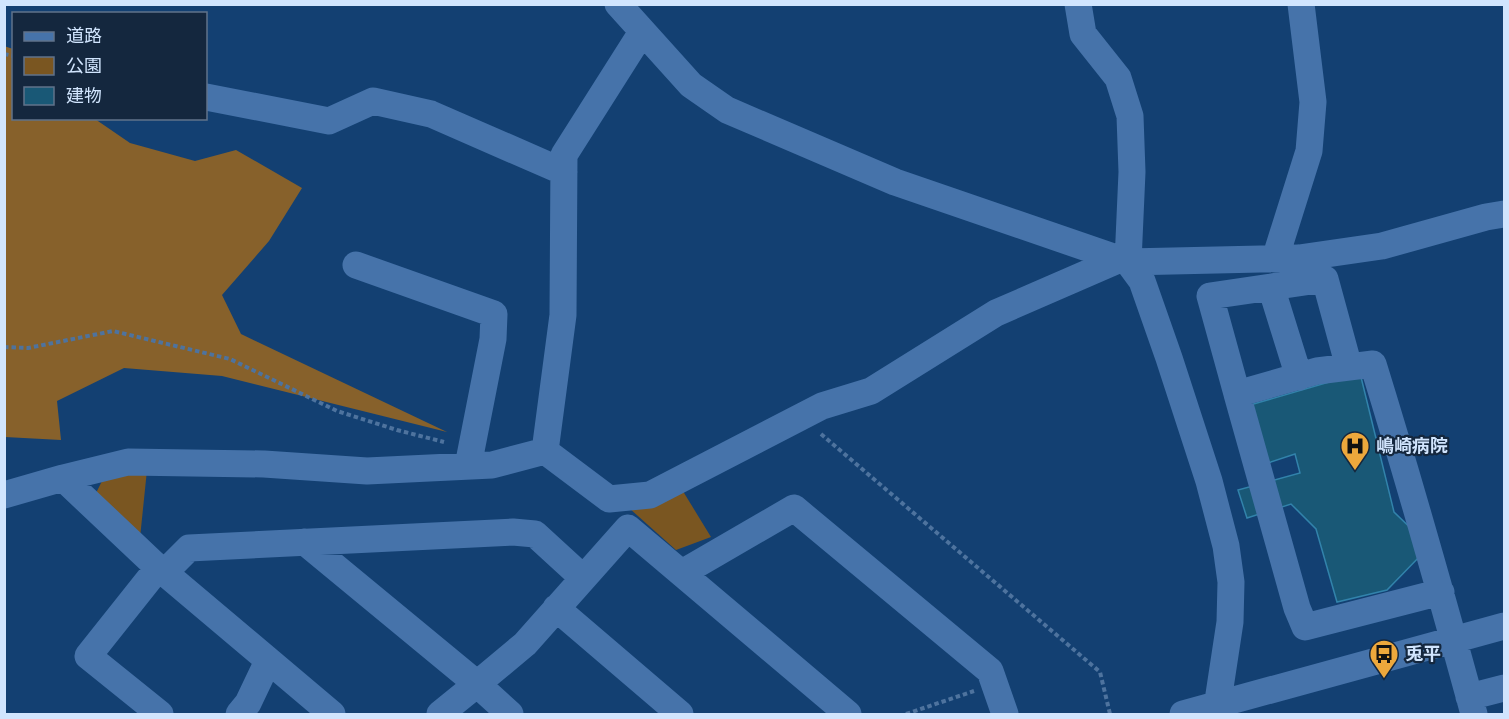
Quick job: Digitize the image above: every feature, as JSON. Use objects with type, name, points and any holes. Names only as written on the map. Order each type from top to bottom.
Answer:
[{"type":"street","points":[[618,4],[691,85],[727,110],[895,182],[1124,260],[1299,258],[1382,246],[1504,214]]},
{"type":"street","points":[[1078,4],[1083,34],[1118,78],[1130,116],[1132,172],[1124,260],[1142,281],[1209,480],[1226,546],[1231,582],[1230,622],[1218,709]]},
{"type":"street","points":[[1275,259],[1309,151],[1313,102],[1301,4]]},
{"type":"street","points":[[545,452],[563,315],[564,155],[642,32]]},
{"type":"street","points":[[207,97],[328,121],[373,101],[431,114],[564,172]]},
{"type":"street","points":[[545,452],[609,499],[650,495],[822,406],[871,391],[996,314],[1124,260]]},
{"type":"street","points":[[356,266],[494,314],[493,339],[469,462]]},
{"type":"street","points":[[1349,367],[1325,279],[1210,296],[1297,608],[1305,627],[1441,591]]},
{"type":"street","points":[[1271,287],[1299,377]]},
{"type":"street","points":[[1237,394],[1317,372],[1373,364],[1441,591],[1471,706],[1504,688]]},
{"type":"street","points":[[4,495],[128,462],[264,464],[367,471],[469,462],[492,465],[545,452]]},
{"type":"street","points":[[63,478],[161,570],[332,714]]},
{"type":"street","points":[[682,573],[794,508],[990,671],[1005,714]]},
{"type":"street","points":[[440,714],[525,644],[628,528],[848,714]]},
{"type":"street","points":[[160,714],[88,656],[161,570],[189,548],[513,532],[535,534],[583,578]]},
{"type":"street","points":[[306,542],[510,714]]},
{"type":"street","points":[[556,608],[680,714]]},
{"type":"street","points":[[1183,714],[1218,709],[1504,626]]},
{"type":"street","points":[[239,714],[248,703],[268,661]]},
{"type":"path","points":[[4,347],[28,348],[113,331],[230,358],[337,411],[397,430],[441,440],[469,462]]},
{"type":"path","points":[[842,454],[1100,672],[1110,714]]},
{"type":"path","points":[[906,714],[994,684]]},
{"type":"green space","points":[[147,470],[140,538],[96,493],[103,479]]},
{"type":"green space","points":[[681,488],[711,537],[676,550],[629,508]]},
{"type":"shaded area","points":[[4,46],[12,49],[12,120],[96,120],[130,143],[195,161],[236,150],[302,188],[269,241],[222,295],[241,334],[447,432],[222,376],[124,368],[57,401],[61,440],[5,437]]},
{"type":"building","points":[[1360,373],[1394,512],[1422,539],[1423,553],[1387,590],[1337,602],[1316,529],[1291,504],[1247,518],[1238,490],[1300,473],[1295,454],[1268,463],[1250,405]]},
{"type":"place","name":"嶋崎病院","points":[[1355,472]]},
{"type":"place","name":"兎平","points":[[1384,680]]}]
